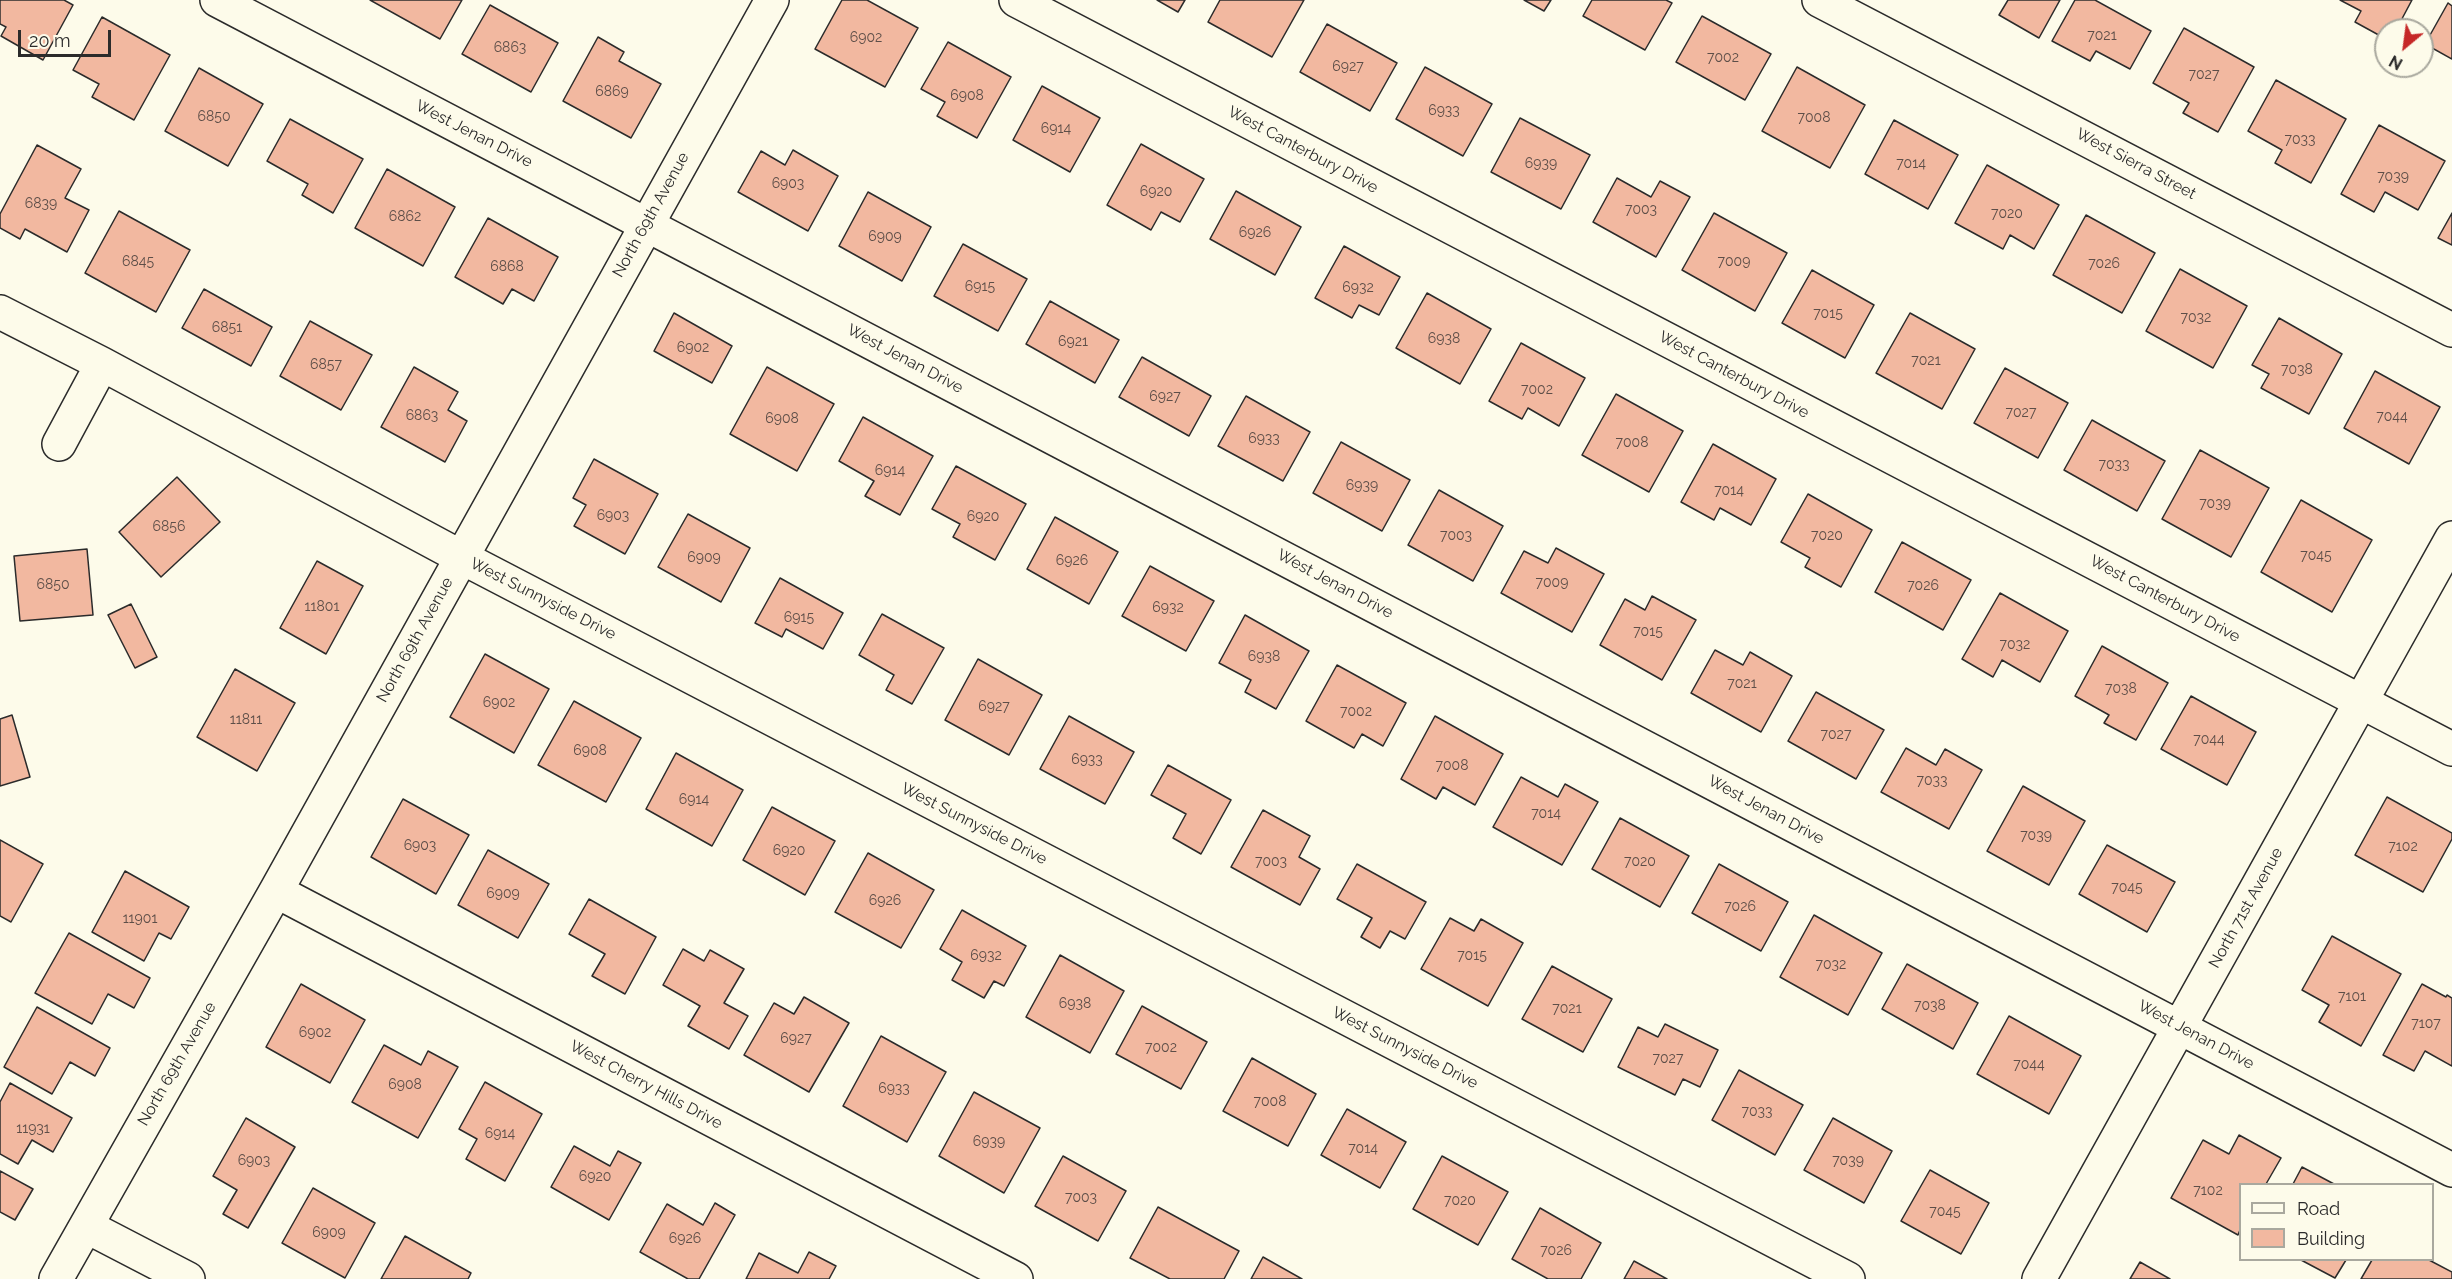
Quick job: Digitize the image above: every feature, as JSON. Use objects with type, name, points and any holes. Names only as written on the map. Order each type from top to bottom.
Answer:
[{"type":"street","name":"West Jenan Drive","points":[[217,0],[2452,1170]]},
{"type":"street","name":"North 69th Avenue","points":[[56,1279],[276,891],[771,0]]},
{"type":"street","name":"West Canterbury Drive","points":[[1016,0],[2452,749]]},
{"type":"street","name":"West Sierra Street","points":[[1819,0],[2452,330]]},
{"type":"street","name":"West Sunnyside Drive","points":[[0,312],[102,364],[461,557],[1848,1279]]},
{"type":"street","points":[[59,444],[102,364]]},
{"type":"street","name":"North 71st Avenue","points":[[2039,1279],[2452,538]]},
{"type":"street","name":"West Cherry Hills Drive","points":[[276,891],[1016,1279]]},
{"type":"street","points":[[86,1226],[188,1279]]},
{"type":"building","points":[[0,0],[64,0],[73,5],[43,60],[1,36],[6,27],[0,24]]},
{"type":"building","points":[[370,0],[462,0],[440,39]]},
{"type":"building","points":[[842,0],[867,0],[918,28],[885,87],[815,49]]},
{"type":"building","points":[[1157,0],[1185,0],[1178,12]]},
{"type":"building","points":[[1220,0],[1304,0],[1272,57],[1208,22]]},
{"type":"building","points":[[1524,0],[1551,0],[1544,11]]},
{"type":"building","points":[[1592,0],[1666,0],[1672,3],[1645,50],[1583,16]]},
{"type":"building","points":[[2008,0],[2060,0],[2039,38],[1999,15]]},
{"type":"building","points":[[2075,0],[2095,0],[2151,31],[2130,69],[2096,51],[2090,61],[2052,41]]},
{"type":"building","points":[[2340,0],[2412,0],[2402,18],[2374,18],[2374,32],[2355,22],[2361,11]]},
{"type":"building","points":[[2448,3],[2452,6],[2452,59],[2434,49],[2434,28]]},
{"type":"building","points":[[490,5],[558,43],[531,92],[462,54]]},
{"type":"building","points":[[1702,16],[1771,54],[1745,100],[1676,62]]},
{"type":"building","points":[[102,17],[170,55],[134,120],[92,97],[99,84],[73,70]]},
{"type":"building","points":[[1327,24],[1397,63],[1370,111],[1300,72]]},
{"type":"building","points":[[2184,28],[2254,67],[2218,132],[2183,113],[2189,103],[2153,83]]},
{"type":"building","points":[[598,37],[624,52],[619,61],[661,84],[631,138],[563,101]]},
{"type":"building","points":[[948,42],[1011,77],[977,138],[937,116],[945,102],[921,89]]},
{"type":"building","points":[[1425,67],[1492,104],[1463,156],[1396,119]]},
{"type":"building","points":[[1797,67],[1865,105],[1830,168],[1762,131]]},
{"type":"building","points":[[199,68],[263,104],[228,166],[165,131]]},
{"type":"building","points":[[2276,80],[2346,119],[2311,183],[2275,163],[2282,150],[2248,131]]},
{"type":"building","points":[[1042,86],[1100,118],[1070,172],[1013,140]]},
{"type":"building","points":[[1520,118],[1590,155],[1561,209],[1491,172]]},
{"type":"building","points":[[290,119],[363,159],[333,213],[302,195],[308,184],[267,161]]},
{"type":"building","points":[[1894,120],[1958,155],[1928,209],[1865,174]]},
{"type":"building","points":[[2379,125],[2445,161],[2418,210],[2385,192],[2374,212],[2341,194]]},
{"type":"building","points":[[1141,144],[1204,179],[1180,222],[1161,212],[1151,230],[1107,205]]},
{"type":"building","points":[[37,145],[81,169],[65,198],[89,210],[67,252],[25,229],[20,239],[0,228],[0,214]]},
{"type":"building","points":[[793,150],[838,176],[808,231],[738,192],[761,151],[785,165]]},
{"type":"building","points":[[1987,165],[2059,205],[2034,249],[2010,235],[2003,249],[1955,223]]},
{"type":"building","points":[[387,169],[455,207],[423,266],[355,228]]},
{"type":"building","points":[[1617,178],[1651,197],[1660,181],[1690,197],[1656,257],[1593,222]]},
{"type":"building","points":[[1236,191],[1301,227],[1275,275],[1210,239]]},
{"type":"building","points":[[868,192],[931,227],[902,281],[839,246]]},
{"type":"building","points":[[119,211],[190,250],[156,312],[85,273]]},
{"type":"building","points":[[1714,213],[1787,253],[1755,311],[1682,270]]},
{"type":"building","points":[[2452,213],[2452,245],[2438,238]]},
{"type":"building","points":[[2086,215],[2155,253],[2122,313],[2053,275]]},
{"type":"building","points":[[488,218],[558,257],[534,301],[512,289],[503,304],[455,277]]},
{"type":"building","points":[[963,244],[1027,279],[998,331],[934,296]]},
{"type":"building","points":[[1344,246],[1400,277],[1379,315],[1359,305],[1352,318],[1315,298]]},
{"type":"building","points":[[2180,269],[2247,306],[2213,368],[2146,331]]},
{"type":"building","points":[[1812,270],[1874,305],[1845,358],[1782,323]]},
{"type":"building","points":[[204,289],[272,327],[251,366],[182,328]]},
{"type":"building","points":[[1427,293],[1491,329],[1460,384],[1396,348]]},
{"type":"building","points":[[1050,301],[1119,340],[1095,383],[1026,344]]},
{"type":"building","points":[[674,313],[732,346],[712,383],[654,351]]},
{"type":"building","points":[[1910,313],[1975,349],[1942,409],[1876,373]]},
{"type":"building","points":[[2279,318],[2342,354],[2309,414],[2261,388],[2269,374],[2252,365]]},
{"type":"building","points":[[310,321],[372,355],[341,410],[280,376]]},
{"type":"building","points":[[1521,343],[1585,378],[1559,426],[1528,408],[1522,419],[1489,401]]},
{"type":"building","points":[[1142,357],[1211,396],[1189,436],[1119,397]]},
{"type":"building","points":[[414,367],[458,392],[448,410],[467,421],[445,462],[381,427]]},
{"type":"building","points":[[767,367],[834,404],[797,471],[730,434]]},
{"type":"building","points":[[2005,368],[2068,403],[2038,458],[1974,423]]},
{"type":"building","points":[[2375,371],[2440,407],[2409,464],[2344,428]]},
{"type":"building","points":[[1616,394],[1683,431],[1649,492],[1582,455]]},
{"type":"building","points":[[1246,396],[1310,432],[1283,481],[1218,446]]},
{"type":"building","points":[[863,417],[933,456],[900,515],[865,496],[874,481],[839,461]]},
{"type":"building","points":[[2092,420],[2165,461],[2137,511],[2064,470]]},
{"type":"building","points":[[1341,442],[1410,480],[1382,531],[1313,493]]},
{"type":"building","points":[[1713,444],[1776,479],[1751,525],[1720,508],[1714,520],[1681,502]]},
{"type":"building","points":[[2200,450],[2269,488],[2231,557],[2162,519]]},
{"type":"building","points":[[594,459],[658,494],[625,554],[574,526],[586,505],[573,498]]},
{"type":"building","points":[[956,466],[1026,504],[995,560],[953,537],[960,524],[932,509]]},
{"type":"building","points":[[177,477],[220,522],[161,577],[119,532]]},
{"type":"building","points":[[1439,490],[1503,526],[1473,581],[1408,545]]},
{"type":"building","points":[[1808,494],[1872,530],[1841,587],[1805,567],[1810,558],[1781,542]]},
{"type":"building","points":[[2301,500],[2372,540],[2332,612],[2261,572]]},
{"type":"building","points":[[688,514],[750,548],[721,602],[658,567]]},
{"type":"building","points":[[1055,517],[1118,552],[1089,604],[1027,569]]},
{"type":"building","points":[[1902,542],[1971,580],[1943,630],[1875,592]]},
{"type":"building","points":[[1556,548],[1604,574],[1572,632],[1501,593],[1524,551],[1548,563]]},
{"type":"building","points":[[87,549],[93,615],[20,621],[14,556]]},
{"type":"building","points":[[317,561],[363,586],[326,654],[280,628]]},
{"type":"building","points":[[1150,566],[1214,601],[1186,651],[1122,616]]},
{"type":"building","points":[[780,578],[843,613],[823,649],[786,629],[782,637],[755,623]]},
{"type":"building","points":[[2000,593],[2068,631],[2040,682],[2002,660],[1993,677],[1962,659]]},
{"type":"building","points":[[1652,596],[1696,620],[1662,680],[1600,645],[1625,599],[1645,610]]},
{"type":"building","points":[[131,604],[157,657],[135,668],[108,615]]},
{"type":"building","points":[[882,614],[944,648],[912,704],[886,690],[894,675],[859,655]]},
{"type":"building","points":[[1245,615],[1309,651],[1276,709],[1245,692],[1251,680],[1219,663]]},
{"type":"building","points":[[2102,646],[2168,683],[2136,740],[2104,723],[2109,715],[2075,696]]},
{"type":"building","points":[[1715,650],[1743,665],[1750,652],[1792,676],[1761,732],[1691,693]]},
{"type":"building","points":[[485,654],[549,689],[514,753],[450,717]]},
{"type":"building","points":[[978,659],[1042,695],[1009,755],[945,720]]},
{"type":"building","points":[[1337,665],[1406,703],[1383,746],[1362,734],[1354,748],[1306,721]]},
{"type":"building","points":[[235,669],[295,703],[257,771],[197,737]]},
{"type":"building","points":[[1816,692],[1884,730],[1856,779],[1788,741]]},
{"type":"building","points":[[2191,696],[2256,732],[2227,785],[2161,749]]},
{"type":"building","points":[[574,701],[641,738],[606,802],[538,765]]},
{"type":"building","points":[[12,715],[30,777],[0,786],[0,719]]},
{"type":"building","points":[[1069,716],[1134,752],[1105,804],[1040,769]]},
{"type":"building","points":[[1435,716],[1503,754],[1475,805],[1443,787],[1436,799],[1401,779]]},
{"type":"building","points":[[1906,748],[1936,765],[1945,749],[1982,770],[1949,829],[1881,792]]},
{"type":"building","points":[[676,753],[743,790],[712,846],[646,809]]},
{"type":"building","points":[[1168,765],[1231,800],[1201,854],[1173,838],[1186,814],[1151,795]]},
{"type":"building","points":[[1521,777],[1558,797],[1565,784],[1598,802],[1562,865],[1493,827]]},
{"type":"building","points":[[2023,786],[2085,821],[2049,885],[1987,851]]},
{"type":"building","points":[[2387,797],[2452,833],[2452,839],[2423,892],[2355,855]]},
{"type":"building","points":[[403,799],[469,835],[436,894],[371,857]]},
{"type":"building","points":[[772,807],[835,841],[805,895],[743,860]]},
{"type":"building","points":[[1263,810],[1310,836],[1299,857],[1320,869],[1300,905],[1231,867]]},
{"type":"building","points":[[1620,818],[1689,856],[1660,907],[1592,869]]},
{"type":"building","points":[[0,840],[43,864],[11,922],[0,916]]},
{"type":"building","points":[[2107,845],[2175,882],[2147,932],[2079,894]]},
{"type":"building","points":[[488,850],[549,884],[518,938],[458,905]]},
{"type":"building","points":[[868,853],[934,890],[901,948],[835,912]]},
{"type":"building","points":[[1357,864],[1426,902],[1405,939],[1390,931],[1380,948],[1361,937],[1372,918],[1337,899]]},
{"type":"building","points":[[1719,864],[1788,902],[1761,951],[1692,913]]},
{"type":"building","points":[[125,871],[189,907],[171,939],[159,933],[144,961],[92,932]]},
{"type":"building","points":[[589,899],[656,937],[625,994],[592,976],[605,954],[569,934]]},
{"type":"building","points":[[962,910],[1026,946],[1004,986],[994,981],[984,998],[952,980],[962,962],[940,949]]},
{"type":"building","points":[[1814,915],[1882,953],[1848,1015],[1780,977]]},
{"type":"building","points":[[1450,918],[1474,931],[1481,919],[1523,943],[1488,1006],[1421,969]]},
{"type":"building","points":[[69,933],[150,978],[134,1008],[108,994],[92,1024],[35,993]]},
{"type":"building","points":[[2332,936],[2401,974],[2361,1046],[2319,1022],[2329,1005],[2302,990]]},
{"type":"building","points":[[683,949],[704,961],[710,950],[744,969],[724,1003],[748,1016],[729,1049],[688,1026],[700,1006],[663,985]]},
{"type":"building","points":[[1060,955],[1124,991],[1090,1053],[1026,1017]]},
{"type":"building","points":[[1907,964],[1978,1003],[1953,1049],[1882,1009]]},
{"type":"building","points":[[1552,966],[1612,999],[1583,1052],[1522,1019]]},
{"type":"building","points":[[301,984],[365,1020],[330,1083],[266,1047]]},
{"type":"building","points":[[2422,984],[2452,998],[2452,1066],[2425,1051],[2414,1071],[2383,1055]]},
{"type":"building","points":[[804,997],[849,1023],[809,1092],[744,1055],[774,1003],[794,1014]]},
{"type":"building","points":[[1142,1006],[1207,1042],[1181,1089],[1116,1054]]},
{"type":"building","points":[[37,1007],[110,1048],[95,1076],[70,1062],[52,1094],[4,1067]]},
{"type":"building","points":[[2009,1016],[2081,1056],[2049,1114],[1977,1074]]},
{"type":"building","points":[[1665,1024],[1718,1050],[1700,1087],[1683,1079],[1675,1095],[1618,1067],[1638,1027],[1658,1037]]},
{"type":"building","points":[[881,1036],[946,1072],[907,1142],[843,1106]]},
{"type":"building","points":[[384,1045],[421,1065],[428,1051],[458,1067],[418,1138],[352,1102]]},
{"type":"building","points":[[1252,1058],[1316,1094],[1288,1146],[1223,1111]]},
{"type":"building","points":[[1739,1070],[1803,1105],[1775,1155],[1712,1120]]},
{"type":"building","points":[[485,1082],[542,1114],[505,1181],[466,1159],[477,1139],[459,1129]]},
{"type":"building","points":[[10,1083],[72,1118],[53,1152],[32,1140],[18,1164],[0,1154],[0,1102]]},
{"type":"building","points":[[974,1092],[1040,1128],[1004,1193],[939,1156]]},
{"type":"building","points":[[1347,1109],[1406,1142],[1380,1188],[1321,1155]]},
{"type":"building","points":[[246,1118],[295,1147],[248,1228],[223,1214],[237,1190],[213,1176]]},
{"type":"building","points":[[1833,1118],[1892,1151],[1864,1203],[1804,1170]]},
{"type":"building","points":[[2239,1135],[2281,1158],[2267,1183],[2239,1183],[2238,1235],[2171,1198],[2203,1140],[2229,1154]]},
{"type":"building","points":[[574,1146],[610,1166],[618,1151],[641,1163],[609,1220],[551,1187]]},
{"type":"building","points":[[1063,1156],[1126,1191],[1098,1241],[1035,1206]]},
{"type":"building","points":[[1442,1156],[1508,1192],[1478,1245],[1413,1209]]},
{"type":"building","points":[[2302,1167],[2332,1183],[2294,1183]]},
{"type":"building","points":[[1930,1170],[1989,1203],[1961,1254],[1901,1221]]},
{"type":"building","points":[[0,1171],[33,1189],[15,1220],[0,1212]]},
{"type":"building","points":[[313,1188],[375,1223],[345,1278],[282,1243]]},
{"type":"building","points":[[715,1203],[735,1215],[699,1279],[688,1279],[640,1252],[667,1204],[703,1225]]},
{"type":"building","points":[[1158,1207],[1239,1251],[1224,1279],[1170,1279],[1130,1258]]},
{"type":"building","points":[[1540,1208],[1601,1243],[1581,1279],[1548,1279],[1512,1259]]},
{"type":"building","points":[[405,1236],[471,1273],[468,1279],[381,1279]]},
{"type":"building","points":[[809,1252],[836,1266],[829,1279],[746,1279],[759,1253],[798,1273]]},
{"type":"building","points":[[1263,1257],[1302,1279],[1251,1279]]},
{"type":"building","points":[[1634,1261],[1667,1279],[1624,1279]]},
{"type":"building","points":[[2303,1261],[2345,1261],[2335,1278]]},
{"type":"building","points":[[2371,1261],[2431,1261],[2452,1272],[2452,1279],[2361,1279]]},
{"type":"building","points":[[2140,1262],[2170,1279],[2130,1279]]}]
